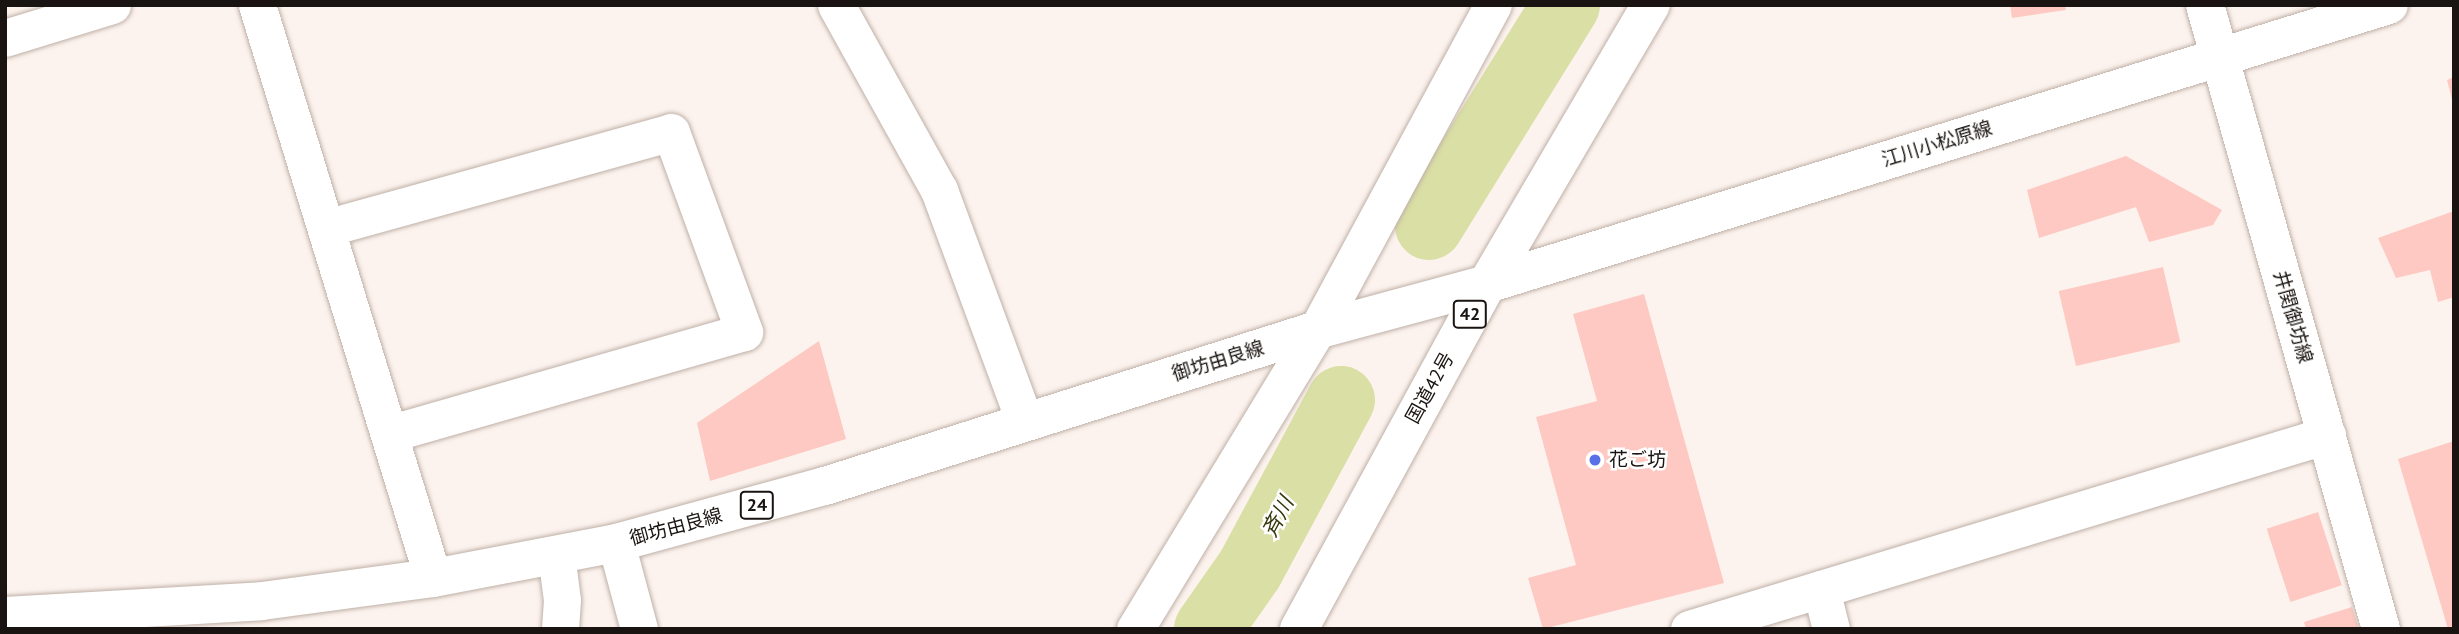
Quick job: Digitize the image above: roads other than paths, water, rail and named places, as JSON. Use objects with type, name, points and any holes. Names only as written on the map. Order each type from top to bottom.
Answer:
[{"type":"main road","name":"国道42号","points":[[1299,629],[1487,284],[1651,5]]},
{"type":"main road","name":"井関御坊線","points":[[2205,5],[2381,629]]},
{"type":"main road","name":"江川小松原線","points":[[1487,284],[2389,5]]},
{"type":"main road","name":"御坊由良線","points":[[5,616],[262,601],[433,578],[616,543],[825,486],[1317,330],[1487,284]]},
{"type":"street","points":[[5,38],[112,5]]},
{"type":"street","points":[[257,5],[433,578]]},
{"type":"street","points":[[836,5],[939,190],[1025,422]]},
{"type":"street","points":[[1135,629],[1317,330],[1493,5]]},
{"type":"street","points":[[326,228],[671,132],[744,332],[389,434]]},
{"type":"street","points":[[1689,629],[2326,435]]},
{"type":"street","points":[[616,543],[639,629]]},
{"type":"street","points":[[556,554],[562,600],[560,629]]},
{"type":"street","points":[[1821,589],[1831,629]]},
{"type":"waterway","name":"斉川","points":[[1429,226],[1566,5]]},
{"type":"waterway","name":"斉川","points":[[1208,629],[1250,569],[1341,400]]},
{"type":"place","name":"花ご坊","points":[[1595,460]]}]
